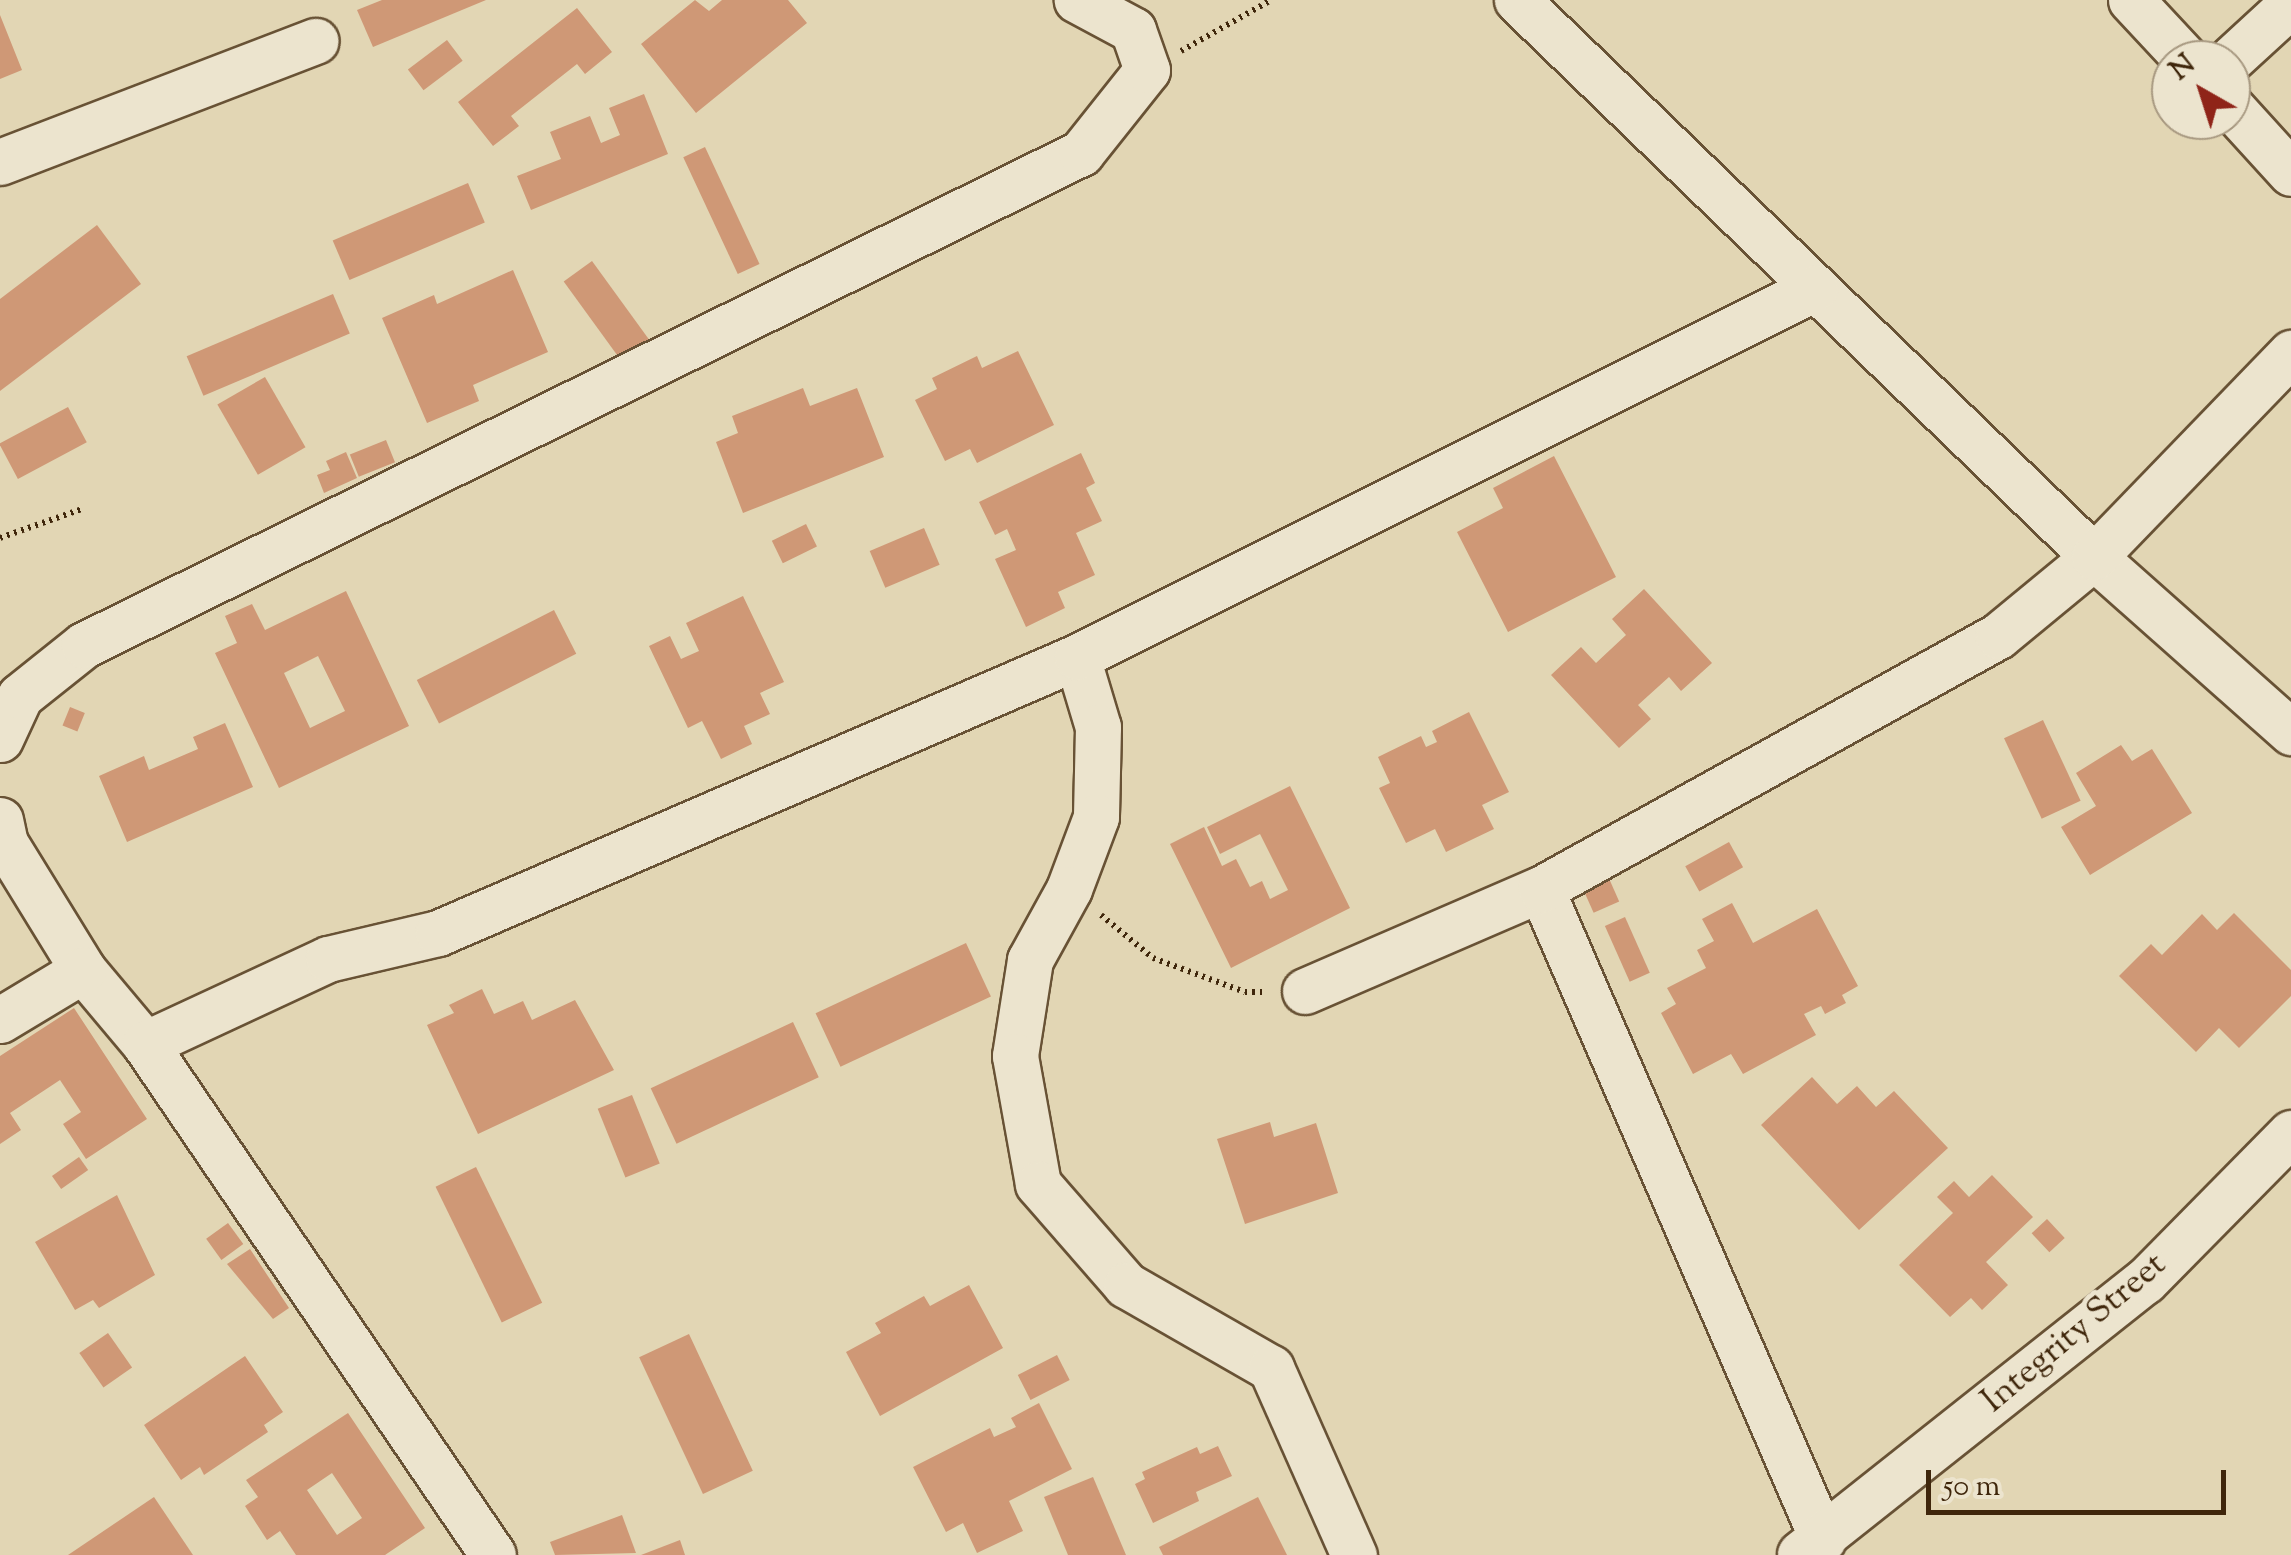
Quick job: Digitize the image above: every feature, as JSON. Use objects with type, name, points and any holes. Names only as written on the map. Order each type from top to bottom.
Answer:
[{"type":"street","points":[[0,740],[20,696],[84,644],[1081,154],[1147,70],[1133,30],[1076,0]]},
{"type":"street","points":[[1517,0],[2094,557],[2291,732]]},
{"type":"street","points":[[2131,0],[2168,40]]},
{"type":"street","points":[[2251,41],[2291,4]]},
{"type":"street","points":[[0,162],[316,41]]},
{"type":"street","points":[[2251,129],[2291,173]]},
{"type":"street","points":[[145,1044],[328,959],[438,933],[1077,657],[1814,288]]},
{"type":"street","points":[[1305,991],[1541,889],[1998,636],[2094,557],[2291,353]]},
{"type":"street","points":[[1077,657],[1098,728],[1096,817],[1069,890],[1030,960],[1015,1056],[1038,1184],[1126,1285],[1271,1368],[1354,1555]]},
{"type":"street","points":[[0,820],[5,844],[83,970],[145,1044],[493,1555]]},
{"type":"street","points":[[1541,889],[1810,1547]]},
{"type":"street","points":[[0,1020],[83,970]]},
{"type":"street","name":"Integrity Street","points":[[1810,1547],[2145,1281],[2291,1134]]},
{"type":"path","points":[[1147,70],[1271,0]]},
{"type":"path","points":[[0,538],[82,509]]},
{"type":"path","points":[[1069,890],[1154,958],[1245,992],[1305,991]]},
{"type":"building","points":[[382,0],[486,0],[373,47],[357,10]]},
{"type":"building","points":[[695,0],[709,11],[722,0],[788,0],[807,23],[696,113],[641,44]]},
{"type":"building","points":[[577,8],[612,52],[585,74],[577,64],[511,116],[519,126],[493,146],[458,102]]},
{"type":"building","points":[[0,15],[22,70],[0,79]]},
{"type":"building","points":[[447,40],[463,61],[424,90],[408,69]]},
{"type":"building","points":[[644,94],[668,154],[531,210],[517,176],[561,159],[550,132],[590,116],[601,143],[620,135],[609,108]]},
{"type":"building","points":[[705,147],[760,264],[738,274],[683,157]]},
{"type":"building","points":[[468,183],[485,223],[349,280],[333,240]]},
{"type":"building","points":[[97,225],[141,284],[0,391],[0,299]]},
{"type":"building","points":[[592,261],[649,339],[621,360],[564,282]]},
{"type":"building","points":[[513,270],[548,352],[473,385],[479,401],[427,423],[382,318],[434,295],[437,304]]},
{"type":"building","points":[[333,294],[350,334],[203,396],[187,356]]},
{"type":"building","points":[[1018,351],[1054,425],[977,463],[970,449],[945,461],[915,400],[937,389],[932,378],[977,356],[982,368]]},
{"type":"building","points":[[265,377],[306,447],[258,475],[217,404]]},
{"type":"building","points":[[803,388],[810,406],[857,388],[884,457],[743,513],[716,442],[738,433],[732,416]]},
{"type":"building","points":[[68,407],[87,442],[18,479],[0,443]]},
{"type":"building","points":[[386,440],[395,462],[359,477],[350,455]]},
{"type":"building","points":[[346,452],[357,478],[324,493],[317,475],[330,470],[326,461]]},
{"type":"building","points":[[1081,453],[1095,483],[1086,488],[1102,521],[1076,533],[1095,575],[1058,592],[1065,608],[1026,627],[995,559],[1016,550],[1007,529],[995,535],[979,502]]},
{"type":"building","points":[[1554,456],[1616,577],[1508,632],[1457,532],[1503,508],[1493,488]]},
{"type":"building","points":[[806,524],[817,546],[783,563],[772,541]]},
{"type":"building","points":[[924,528],[940,565],[885,588],[870,551]]},
{"type":"building","points":[[1644,589],[1712,663],[1681,691],[1669,677],[1638,705],[1651,719],[1619,748],[1551,675],[1581,647],[1596,663],[1626,635],[1612,619]]},
{"type":"building","points":[[346,591],[409,726],[279,788],[215,653],[237,643],[225,616],[252,604],[265,630]],"holes":[[[318,656],[345,711],[310,728],[284,673]]]},
{"type":"building","points":[[743,596],[784,682],[760,693],[770,714],[744,726],[752,744],[721,759],[702,721],[688,728],[649,646],[670,636],[681,659],[699,651],[686,623]]},
{"type":"building","points":[[554,610],[576,654],[439,724],[417,680]]},
{"type":"building","points":[[70,707],[85,713],[77,732],[63,726]]},
{"type":"building","points":[[1469,712],[1509,792],[1482,805],[1494,829],[1446,852],[1435,829],[1406,843],[1379,788],[1390,783],[1378,757],[1421,736],[1426,747],[1437,742],[1432,731]]},
{"type":"building","points":[[2043,720],[2081,801],[2042,819],[2004,738]]},
{"type":"building","points":[[225,723],[253,787],[127,842],[99,776],[144,756],[149,770],[198,749],[193,737]]},
{"type":"building","points":[[2121,745],[2132,761],[2152,749],[2192,813],[2090,875],[2061,827],[2096,806],[2076,773]]},
{"type":"building","points":[[1290,786],[1350,908],[1231,968],[1170,844],[1204,827],[1222,866],[1236,859],[1250,887],[1262,881],[1270,899],[1288,890],[1260,834],[1220,854],[1207,827]]},
{"type":"building","points":[[1729,842],[1743,867],[1699,892],[1685,866]]},
{"type":"building","points":[[1607,874],[1619,901],[1594,913],[1581,885]]},
{"type":"building","points":[[1732,903],[1753,943],[1817,909],[1858,986],[1842,995],[1846,1003],[1825,1014],[1821,1006],[1804,1014],[1816,1035],[1743,1074],[1731,1054],[1693,1074],[1661,1013],[1676,1004],[1667,988],[1706,968],[1697,950],[1714,941],[1702,919]]},
{"type":"building","points":[[2234,913],[2291,970],[2291,996],[2239,1048],[2219,1028],[2196,1052],[2119,976],[2151,944],[2162,955],[2202,914],[2217,930]]},
{"type":"building","points":[[1625,917],[1650,973],[1630,982],[1605,926]]},
{"type":"building","points":[[966,943],[991,996],[840,1067],[816,1013]]},
{"type":"building","points":[[482,989],[494,1014],[523,1001],[532,1020],[575,1000],[614,1070],[478,1134],[427,1025],[454,1013],[449,1005]]},
{"type":"building","points":[[74,1008],[147,1119],[86,1159],[63,1124],[81,1112],[60,1080],[10,1113],[21,1130],[0,1144],[0,1056]]},
{"type":"building","points":[[793,1022],[819,1077],[676,1144],[651,1088]]},
{"type":"building","points":[[1812,1077],[1837,1104],[1857,1086],[1876,1107],[1894,1091],[1948,1148],[1859,1230],[1761,1125]]},
{"type":"building","points":[[632,1095],[660,1164],[625,1177],[598,1109]]},
{"type":"building","points":[[1270,1122],[1274,1137],[1316,1123],[1338,1193],[1245,1224],[1217,1139]]},
{"type":"building","points":[[79,1157],[88,1170],[61,1189],[52,1176]]},
{"type":"building","points":[[476,1167],[542,1303],[502,1322],[436,1187]]},
{"type":"building","points":[[1992,1175],[2033,1217],[1986,1262],[2008,1285],[1982,1310],[1971,1298],[1950,1317],[1899,1265],[1953,1213],[1937,1197],[1954,1181],[1969,1197]]},
{"type":"building","points":[[117,1195],[155,1275],[99,1308],[93,1300],[75,1310],[35,1242]]},
{"type":"building","points":[[2047,1219],[2065,1238],[2049,1252],[2032,1233]]},
{"type":"building","points":[[228,1223],[243,1244],[221,1260],[206,1239]]},
{"type":"building","points":[[250,1249],[289,1308],[273,1319],[227,1264]]},
{"type":"building","points":[[969,1285],[1003,1348],[880,1416],[846,1352],[881,1333],[875,1323],[924,1296],[930,1306]]},
{"type":"building","points":[[108,1333],[132,1367],[103,1387],[79,1353]]},
{"type":"building","points":[[689,1334],[753,1471],[703,1494],[639,1357]]},
{"type":"building","points":[[1057,1355],[1070,1380],[1031,1400],[1018,1375]]},
{"type":"building","points":[[245,1356],[283,1412],[264,1425],[268,1432],[204,1475],[200,1467],[181,1480],[144,1425]]},
{"type":"building","points":[[1039,1403],[1072,1469],[1009,1501],[1023,1531],[977,1553],[963,1523],[946,1532],[913,1467],[990,1428],[994,1437],[1016,1427],[1011,1418]]},
{"type":"building","points":[[348,1413],[425,1528],[385,1555],[296,1555],[280,1531],[267,1540],[245,1506],[258,1497],[246,1480]],"holes":[[[332,1473],[362,1518],[337,1535],[307,1490]]]},
{"type":"building","points":[[1218,1446],[1232,1476],[1196,1492],[1199,1501],[1153,1523],[1135,1484],[1145,1479],[1142,1472],[1197,1447],[1200,1454]]},
{"type":"building","points":[[1093,1477],[1126,1555],[1068,1555],[1044,1497]]},
{"type":"building","points":[[154,1497],[193,1555],[68,1555]]},
{"type":"building","points":[[1258,1497],[1287,1555],[1163,1555],[1159,1547]]},
{"type":"building","points":[[622,1515],[636,1553],[555,1555],[550,1542]]},
{"type":"building","points":[[680,1540],[685,1555],[641,1555]]}]
